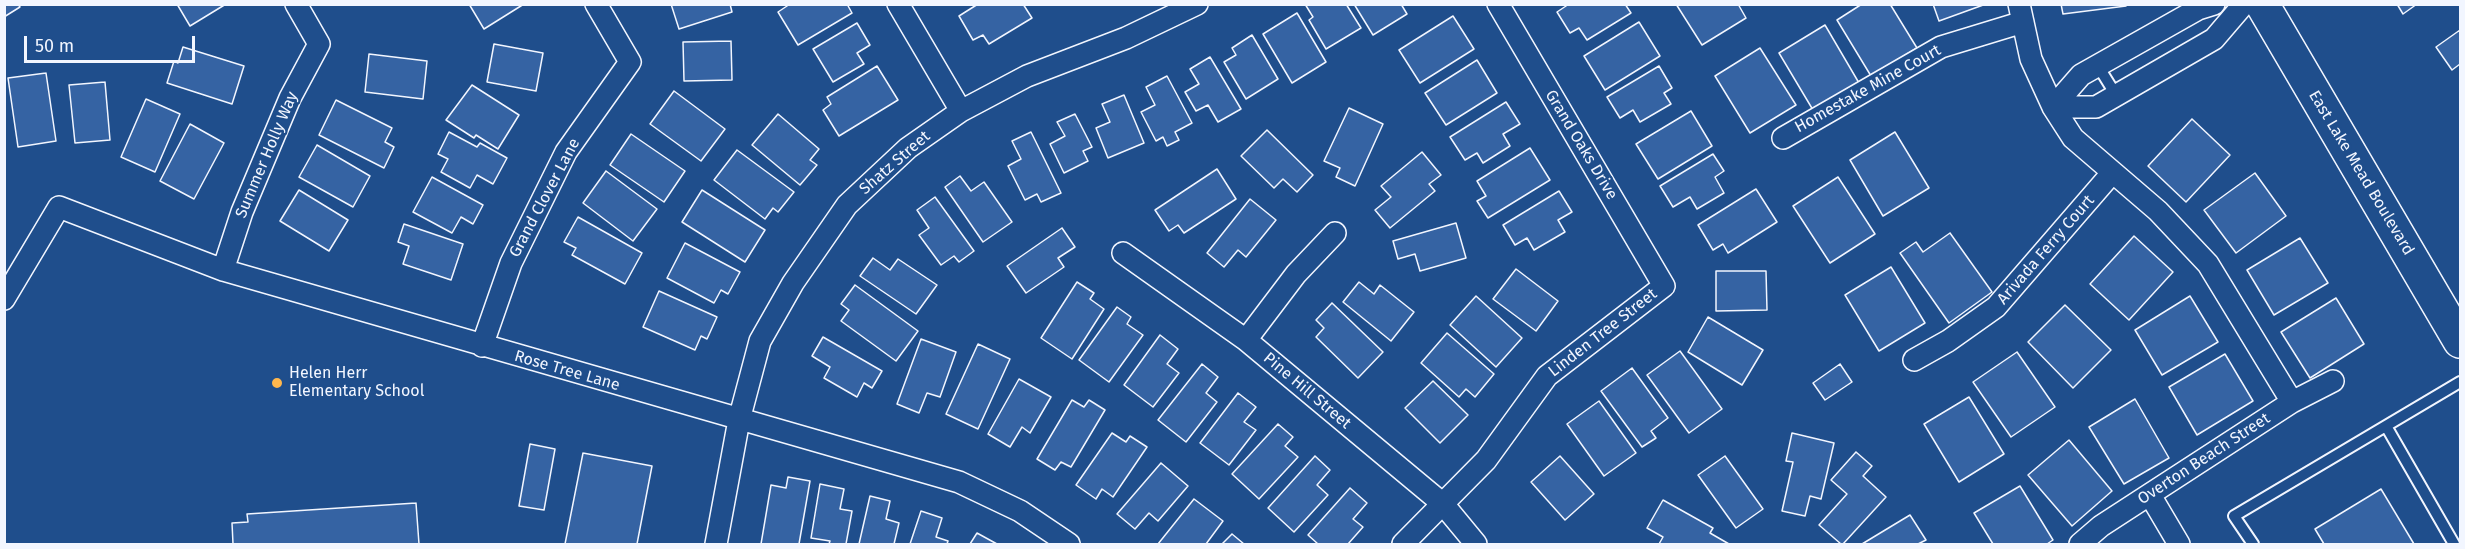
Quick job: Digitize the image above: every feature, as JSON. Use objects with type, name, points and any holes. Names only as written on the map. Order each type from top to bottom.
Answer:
[{"type":"main road","name":"East Lake Mead Boulevard","points":[[2262,4],[2460,341]]},
{"type":"street","name":"Summer Holly Way","points":[[223,270],[242,212],[290,98],[319,44],[296,4]]},
{"type":"street","name":"Grand Clover Lane","points":[[482,346],[510,263],[566,152],[630,62],[596,4]]},
{"type":"street","points":[[898,4],[961,111]]},
{"type":"street","name":"Shatz Street","points":[[716,544],[740,420],[760,341],[793,283],[847,205],[908,148],[961,111],[1027,76],[1126,38],[1197,4]]},
{"type":"street","name":"Grand Oaks Drive","points":[[1498,4],[1664,286]]},
{"type":"street","points":[[2053,107],[2081,75],[2198,9],[2214,4]]},
{"type":"street","points":[[2053,107],[2096,107],[2214,39],[2244,4]]},
{"type":"street","points":[[2021,13],[2031,59],[2053,107],[2073,138],[2112,174],[2158,211],[2208,264],[2292,402]]},
{"type":"street","name":"Homestake Mine Court","points":[[1783,138],[1941,47],[2021,13]]},
{"type":"street","name":"Arivada Ferry Court","points":[[1914,360],[1948,341],[1996,307],[2112,174]]},
{"type":"street","name":"Rose Tree Lane","points":[[4,298],[59,207],[223,270],[959,482],[1020,511],[1069,544]]},
{"type":"street","points":[[1246,340],[1296,274],[1335,234]]},
{"type":"street","name":"Pine Hill Street","points":[[1123,253],[1246,340],[1443,504],[1476,544]]},
{"type":"street","name":"Linden Tree Street","points":[[1403,544],[1486,460],[1547,376],[1664,286]]},
{"type":"street","name":"Overton Beach Street","points":[[2080,544],[2101,526],[2292,402],[2333,381]]},
{"type":"street","points":[[2150,495],[2179,544]]},
{"type":"lane","points":[[2098,66],[2116,95]]},
{"type":"lane","points":[[2253,544],[2235,516],[2460,382]]},
{"type":"lane","points":[[2386,426],[2454,544]]},
{"type":"building","points":[[4,4],[18,4],[20,7],[4,17]]},
{"type":"building","points":[[177,4],[226,4],[190,26]]},
{"type":"building","points":[[469,4],[524,4],[484,29]]},
{"type":"building","points":[[671,4],[730,4],[732,12],[679,29]]},
{"type":"building","points":[[790,4],[847,4],[852,13],[798,45],[778,12]]},
{"type":"building","points":[[978,4],[1023,4],[1032,18],[989,44],[983,35],[973,40],[959,16]]},
{"type":"building","points":[[1305,4],[1346,4],[1361,28],[1326,49],[1309,20],[1313,17]]},
{"type":"building","points":[[1354,4],[1401,4],[1407,14],[1373,35]]},
{"type":"building","points":[[1569,4],[1625,4],[1631,13],[1587,40],[1579,28],[1570,33],[1557,12]]},
{"type":"building","points":[[1676,4],[1738,4],[1746,18],[1702,45]]},
{"type":"building","points":[[1862,4],[1890,4],[1917,48],[1871,76],[1837,20]]},
{"type":"building","points":[[1933,4],[1986,4],[1939,21]]},
{"type":"building","points":[[2061,4],[2126,4],[2126,6],[2063,14]]},
{"type":"building","points":[[2397,4],[2417,4],[2403,14]]},
{"type":"building","points":[[1297,13],[1326,62],[1292,83],[1263,34]]},
{"type":"building","points":[[1453,16],[1474,49],[1420,83],[1399,50]]},
{"type":"building","points":[[1639,22],[1660,56],[1605,90],[1584,56]]},
{"type":"building","points":[[857,23],[870,45],[857,53],[864,64],[833,82],[813,49]]},
{"type":"building","points":[[1825,25],[1859,83],[1813,110],[1779,53]]},
{"type":"building","points":[[2460,30],[2460,64],[2452,70],[2436,47]]},
{"type":"building","points":[[1252,35],[1278,79],[1246,99],[1224,62],[1236,55],[1232,48]]},
{"type":"building","points":[[731,41],[732,80],[684,81],[683,42]]},
{"type":"building","points":[[494,44],[543,53],[536,91],[487,82]]},
{"type":"building","points":[[183,47],[244,66],[232,104],[167,83],[174,61],[178,63]]},
{"type":"building","points":[[1760,48],[1796,105],[1750,133],[1715,76]]},
{"type":"building","points":[[369,54],[427,61],[423,99],[365,92]]},
{"type":"building","points":[[1210,57],[1241,109],[1218,122],[1208,105],[1196,111],[1185,92],[1199,84],[1190,69]]},
{"type":"building","points":[[1477,60],[1497,93],[1446,125],[1425,93]]},
{"type":"building","points":[[877,66],[898,100],[839,136],[823,110],[831,104],[827,97]]},
{"type":"building","points":[[1659,66],[1672,88],[1664,93],[1671,104],[1640,122],[1633,110],[1620,118],[1607,97]]},
{"type":"building","points":[[46,73],[56,141],[18,147],[8,78]]},
{"type":"building","points":[[1167,76],[1192,123],[1175,132],[1179,140],[1167,146],[1163,137],[1156,141],[1141,112],[1155,105],[1146,87]]},
{"type":"building","points":[[105,82],[110,140],[75,143],[69,85]]},
{"type":"building","points":[[472,85],[519,115],[498,149],[476,135],[474,138],[446,120]]},
{"type":"building","points":[[674,91],[725,129],[701,161],[650,124]]},
{"type":"building","points":[[1124,95],[1144,143],[1108,158],[1096,128],[1110,122],[1102,104]]},
{"type":"building","points":[[146,99],[180,114],[155,172],[121,157]]},
{"type":"building","points":[[336,100],[392,128],[385,142],[394,147],[384,168],[319,135]]},
{"type":"building","points":[[1506,102],[1520,124],[1503,134],[1510,146],[1483,163],[1477,153],[1465,160],[1450,137]]},
{"type":"building","points":[[1349,108],[1383,124],[1355,186],[1336,177],[1340,168],[1324,161]]},
{"type":"building","points":[[1691,111],[1712,146],[1658,179],[1636,144]]},
{"type":"building","points":[[778,114],[819,149],[810,160],[817,165],[800,185],[752,145]]},
{"type":"building","points":[[1075,114],[1092,147],[1083,151],[1088,161],[1064,173],[1050,144],[1065,136],[1057,122]]},
{"type":"building","points":[[2192,119],[2230,155],[2186,202],[2148,166]]},
{"type":"building","points":[[190,124],[224,143],[194,199],[160,181]]},
{"type":"building","points":[[1267,130],[1313,175],[1297,192],[1283,179],[1274,188],[1241,156]]},
{"type":"building","points":[[449,132],[477,147],[480,143],[507,158],[493,184],[477,175],[470,188],[441,172],[448,159],[438,154]]},
{"type":"building","points":[[1031,132],[1061,193],[1041,202],[1037,194],[1025,200],[1008,166],[1021,159],[1012,141]]},
{"type":"building","points":[[1895,132],[1929,188],[1883,216],[1850,160]]},
{"type":"building","points":[[631,134],[685,171],[664,202],[610,165]]},
{"type":"building","points":[[317,145],[370,176],[353,207],[299,177]]},
{"type":"building","points":[[1530,148],[1550,180],[1488,218],[1477,201],[1486,196],[1477,181]]},
{"type":"building","points":[[737,150],[794,192],[778,212],[773,208],[765,219],[714,180]]},
{"type":"building","points":[[1422,152],[1441,175],[1429,184],[1435,191],[1390,228],[1375,210],[1391,197],[1381,186]]},
{"type":"building","points":[[1713,154],[1724,171],[1715,177],[1724,193],[1697,209],[1690,197],[1673,207],[1660,186]]},
{"type":"building","points":[[1217,169],[1236,199],[1184,233],[1178,225],[1169,231],[1155,210]]},
{"type":"building","points":[[606,171],[657,209],[633,241],[583,203]]},
{"type":"building","points":[[2255,173],[2286,216],[2236,253],[2204,210]]},
{"type":"building","points":[[960,176],[971,191],[984,182],[1012,222],[983,242],[945,187]]},
{"type":"building","points":[[432,177],[483,205],[473,224],[461,217],[452,233],[413,212]]},
{"type":"building","points":[[1838,177],[1875,234],[1830,263],[1793,206]]},
{"type":"building","points":[[1756,189],[1777,222],[1728,253],[1723,244],[1713,250],[1698,225]]},
{"type":"building","points":[[299,190],[348,220],[329,251],[280,221]]},
{"type":"building","points":[[702,190],[765,230],[745,262],[682,222]]},
{"type":"building","points":[[1559,191],[1572,212],[1558,220],[1565,232],[1534,250],[1527,238],[1515,245],[1503,225]]},
{"type":"building","points":[[935,197],[974,251],[959,262],[954,256],[941,265],[919,235],[929,228],[917,210]]},
{"type":"building","points":[[1250,199],[1276,220],[1246,257],[1238,250],[1224,267],[1207,253]]},
{"type":"building","points":[[578,217],[642,253],[625,284],[572,255],[576,248],[564,242]]},
{"type":"building","points":[[1456,223],[1466,258],[1420,271],[1415,254],[1398,259],[1393,241]]},
{"type":"building","points":[[404,224],[463,244],[451,280],[403,264],[409,246],[398,242]]},
{"type":"building","points":[[1062,228],[1075,247],[1058,258],[1064,267],[1026,293],[1007,266]]},
{"type":"building","points":[[1950,233],[1992,292],[1949,323],[1900,253],[1916,242],[1923,252]]},
{"type":"building","points":[[2134,236],[2173,272],[2129,320],[2090,284]]},
{"type":"building","points":[[2300,238],[2328,283],[2274,315],[2247,270]]},
{"type":"building","points":[[685,243],[740,272],[728,294],[721,290],[714,303],[667,278]]},
{"type":"building","points":[[873,258],[890,270],[898,259],[937,285],[916,314],[860,276]]},
{"type":"building","points":[[1891,267],[1925,323],[1879,351],[1845,295]]},
{"type":"building","points":[[1516,269],[1558,301],[1536,331],[1493,299]]},
{"type":"building","points":[[1716,271],[1766,271],[1767,310],[1716,311]]},
{"type":"building","points":[[1077,282],[1094,293],[1090,299],[1104,309],[1072,359],[1041,338]]},
{"type":"building","points":[[1359,282],[1374,294],[1380,285],[1414,312],[1391,341],[1343,302]]},
{"type":"building","points":[[855,285],[918,331],[896,361],[841,321],[849,310],[841,304]]},
{"type":"building","points":[[659,291],[717,317],[707,339],[701,336],[695,350],[643,327]]},
{"type":"building","points":[[1476,296],[1522,338],[1496,367],[1450,325]]},
{"type":"building","points":[[2190,296],[2218,342],[2162,375],[2135,330]]},
{"type":"building","points":[[2336,298],[2364,344],[2310,378],[2281,332]]},
{"type":"building","points":[[1332,303],[1383,352],[1358,378],[1316,337],[1324,328],[1316,320]]},
{"type":"building","points":[[2065,305],[2111,350],[2073,388],[2028,342]]},
{"type":"building","points":[[1117,307],[1131,317],[1127,324],[1143,335],[1109,382],[1079,360]]},
{"type":"building","points":[[1708,317],[1763,350],[1742,385],[1688,352]]},
{"type":"building","points":[[1447,333],[1494,374],[1475,397],[1466,389],[1459,397],[1421,363]]},
{"type":"building","points":[[1160,335],[1178,349],[1167,364],[1179,373],[1153,407],[1124,385]]},
{"type":"building","points":[[823,337],[882,371],[872,388],[864,383],[857,397],[824,378],[830,367],[812,356]]},
{"type":"building","points":[[921,339],[956,352],[940,397],[927,393],[919,413],[897,404]]},
{"type":"building","points":[[978,344],[1010,359],[978,429],[946,414]]},
{"type":"building","points":[[1680,351],[1722,409],[1689,433],[1647,375]]},
{"type":"building","points":[[2017,352],[2055,407],[2011,437],[1973,382]]},
{"type":"building","points":[[2225,354],[2253,401],[2197,435],[2169,387]]},
{"type":"building","points":[[1202,364],[1218,377],[1206,393],[1217,402],[1186,442],[1158,420]]},
{"type":"building","points":[[1840,364],[1852,382],[1825,400],[1813,383]]},
{"type":"building","points":[[1632,368],[1668,418],[1651,431],[1656,438],[1642,447],[1601,391]]},
{"type":"building","points":[[1019,379],[1051,397],[1030,433],[1022,427],[1010,447],[988,434]]},
{"type":"building","points":[[1433,381],[1468,415],[1440,443],[1405,408]]},
{"type":"building","points":[[1238,393],[1256,407],[1244,422],[1256,430],[1229,465],[1200,443]]},
{"type":"building","points":[[1969,397],[2004,454],[1959,482],[1924,424]]},
{"type":"building","points":[[2135,399],[2169,458],[2124,484],[2089,427]]},
{"type":"building","points":[[1072,400],[1084,407],[1089,400],[1105,410],[1071,467],[1061,462],[1055,470],[1037,459]]},
{"type":"building","points":[[1599,401],[1636,453],[1604,476],[1567,424]]},
{"type":"building","points":[[1278,424],[1293,437],[1285,446],[1298,457],[1259,499],[1232,474]]},
{"type":"building","points":[[1112,433],[1126,442],[1130,436],[1147,447],[1113,497],[1102,489],[1096,499],[1076,485]]},
{"type":"building","points":[[1792,433],[1834,443],[1821,499],[1810,496],[1805,516],[1782,511],[1793,462],[1786,461]]},
{"type":"building","points":[[2069,440],[2112,491],[2072,526],[2028,475]]},
{"type":"building","points":[[530,444],[555,449],[544,510],[519,506]]},
{"type":"building","points":[[1856,452],[1872,466],[1863,476],[1886,497],[1841,544],[1819,525],[1847,494],[1831,480]]},
{"type":"building","points":[[583,453],[652,466],[637,544],[565,544]]},
{"type":"building","points":[[1315,456],[1330,470],[1317,485],[1328,495],[1294,532],[1268,508]]},
{"type":"building","points":[[1560,456],[1594,494],[1565,520],[1531,482]]},
{"type":"building","points":[[1725,456],[1763,509],[1736,528],[1698,475]]},
{"type":"building","points":[[1161,463],[1188,486],[1158,521],[1149,513],[1135,529],[1117,514]]},
{"type":"building","points":[[788,477],[810,481],[799,544],[761,544],[771,485],[786,488]]},
{"type":"building","points":[[820,484],[844,489],[840,509],[852,511],[846,544],[829,544],[830,541],[811,538]]},
{"type":"building","points":[[2020,486],[2053,540],[2047,544],[1993,544],[1974,513]]},
{"type":"building","points":[[1350,488],[1367,503],[1353,519],[1363,527],[1348,544],[1318,544],[1308,535]]},
{"type":"building","points":[[2381,489],[2414,544],[2324,544],[2315,529]]},
{"type":"building","points":[[870,496],[890,501],[886,519],[899,523],[894,544],[859,544]]},
{"type":"building","points":[[1194,499],[1223,521],[1206,544],[1158,544]]},
{"type":"building","points":[[1663,500],[1713,528],[1710,533],[1729,544],[1659,544],[1663,537],[1647,528]]},
{"type":"building","points":[[416,503],[419,544],[233,544],[232,523],[248,522],[247,514]]},
{"type":"building","points":[[921,511],[942,518],[936,537],[948,541],[947,544],[910,544]]},
{"type":"building","points":[[1910,515],[1926,540],[1918,544],[1862,544]]},
{"type":"building","points":[[977,533],[997,544],[970,544]]},
{"type":"building","points":[[1232,534],[1244,544],[1222,544]]},
{"type":"place","name":"Helen Herr Elementary School","points":[[277,383]]}]
